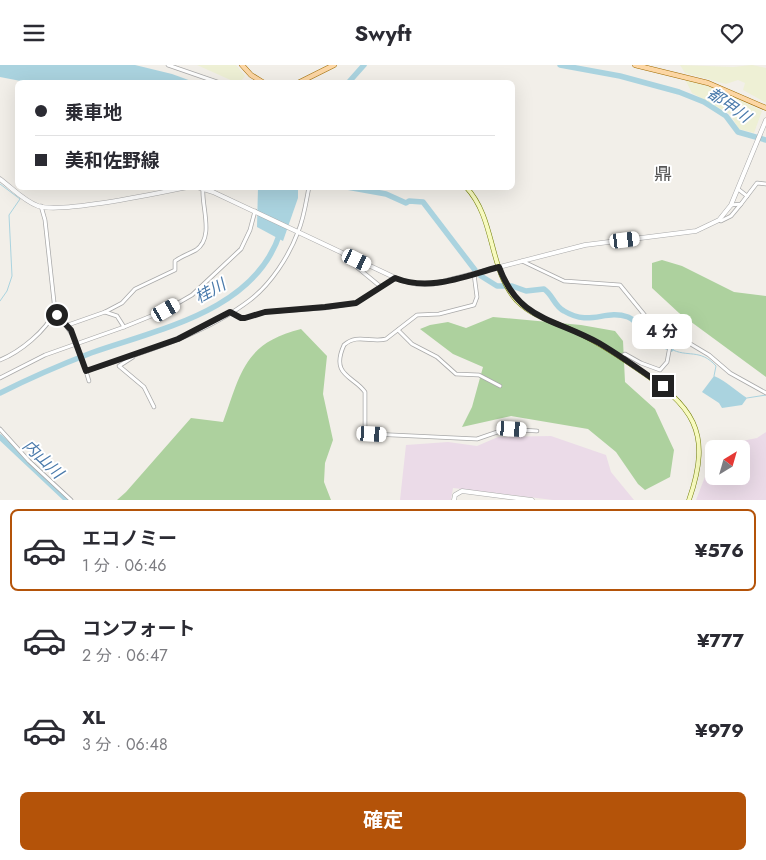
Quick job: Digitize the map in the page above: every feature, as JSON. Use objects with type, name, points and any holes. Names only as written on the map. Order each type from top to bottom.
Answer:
[{"type":"main road","points":[[242,65],[251,75],[259,80]]},
{"type":"main road","points":[[304,80],[334,65]]},
{"type":"main road","points":[[635,65],[708,83],[766,108]]},
{"type":"main road","points":[[468,190],[481,209],[505,284],[517,300],[534,314],[586,337],[620,357],[670,392],[688,413],[696,431],[700,459],[697,477],[689,500]]},
{"type":"street","points":[[168,65],[211,80]]},
{"type":"street","points":[[719,220],[731,205],[766,120]]},
{"type":"street","points":[[0,179],[27,199],[41,206],[56,207],[96,203],[171,190]]},
{"type":"street","points":[[208,190],[395,278],[411,284],[428,285],[585,245],[696,231],[731,216],[757,183],[766,184]]},
{"type":"street","points":[[738,189],[747,196]]},
{"type":"street","points":[[68,325],[105,312],[125,300],[135,289],[159,276],[168,275],[175,270],[175,261],[198,248],[205,233],[203,190]]},
{"type":"street","points":[[86,371],[178,339],[252,299],[280,265],[297,232],[308,190]]},
{"type":"street","points":[[731,205],[741,204]]},
{"type":"street","points":[[41,206],[46,225],[54,313],[68,325],[77,344],[89,381]]},
{"type":"street","points":[[0,378],[45,355],[166,310],[192,295],[242,249],[255,211]]},
{"type":"street","points":[[343,254],[381,287]]},
{"type":"street","points":[[522,260],[564,281],[620,285],[647,318],[656,333],[670,348],[666,364],[660,370],[641,363],[624,353],[620,357]]},
{"type":"street","points":[[474,274],[477,297],[475,305],[439,314],[417,315],[383,341],[355,339],[347,342],[342,348],[341,361],[343,373],[365,392],[364,422],[367,432],[477,439],[506,429],[537,431]]},
{"type":"street","points":[[230,312],[245,318],[284,309],[346,305],[359,302],[395,278]]},
{"type":"street","points":[[105,312],[117,316],[124,327]]},
{"type":"street","points":[[0,360],[13,353],[32,338],[54,313]]},
{"type":"street","points":[[647,318],[709,355],[730,373],[766,393]]},
{"type":"street","points":[[398,330],[412,344],[436,357],[452,372],[479,375],[500,386]]},
{"type":"street","points":[[138,354],[118,366],[144,387],[154,407]]},
{"type":"street","points":[[0,429],[29,461],[71,500]]},
{"type":"street","points":[[454,500],[457,493],[462,491],[532,500]]},
{"type":"shaded area","points":[[766,432],[766,500],[696,500],[705,477],[705,485],[750,485],[750,440],[747,440],[757,438]]},
{"type":"shaded area","points":[[551,436],[606,455],[611,472],[634,500],[553,500],[453,488],[451,500],[400,500],[406,445],[448,442],[477,446],[498,437]]},
{"type":"green space","points":[[197,65],[236,65],[245,76],[242,80],[231,80]]},
{"type":"green space","points":[[680,65],[733,67],[752,65],[766,68],[766,103],[743,90],[745,83],[738,80],[726,84],[685,73]]},
{"type":"green space","points":[[685,79],[721,90],[762,111],[754,133],[739,129],[730,114],[692,93]]},
{"type":"green space","points":[[662,260],[682,266],[734,292],[766,296],[766,377],[679,313],[652,288],[652,263]]},
{"type":"green space","points":[[493,317],[581,325],[615,331],[623,341],[625,382],[655,409],[674,450],[670,477],[645,490],[638,484],[616,452],[588,429],[511,416],[462,427],[472,407],[483,367],[453,354],[420,329],[448,322],[466,328]]},
{"type":"green space","points":[[301,329],[327,356],[323,394],[333,440],[325,463],[324,482],[331,500],[117,500],[191,418],[223,422],[247,362],[267,343],[282,335]]},
{"type":"water","points":[[0,65],[135,65],[188,80],[16,80],[0,77]]},
{"type":"water","points":[[258,190],[298,190],[298,198],[283,241],[257,227]]},
{"type":"water","points":[[714,376],[747,398],[742,405],[722,408],[719,403],[702,392]]},
{"type":"waterway","name":"都甲川","points":[[351,80],[364,65]]},
{"type":"waterway","name":"都甲川","points":[[560,65],[620,76],[679,92],[704,102],[726,116],[738,132],[766,140]]},
{"type":"waterway","points":[[0,184],[20,199],[9,215],[12,276],[7,291],[0,301]]},
{"type":"waterway","points":[[364,190],[386,194],[406,203],[409,201],[423,202],[475,270]]},
{"type":"waterway","name":"桂川","points":[[0,393],[91,353],[174,325],[202,313],[227,299],[249,281],[267,260],[280,233]]},
{"type":"waterway","points":[[481,276],[497,286],[512,286],[526,291],[544,289],[561,309],[574,316],[582,318],[612,315],[628,317],[637,323],[649,339],[671,349]]},
{"type":"waterway","points":[[671,349],[677,352],[699,355],[710,360],[716,366],[714,376]]},
{"type":"waterway","points":[[747,398],[766,395]]},
{"type":"waterway","name":"内山川","points":[[0,437],[67,500]]},
{"type":"district","name":"鼎","points":[[663,174]]},
{"type":"route","points":[[57,315],[68,325],[74,335],[86,371],[178,339],[218,320],[230,312],[245,318],[284,309],[346,305],[359,302],[395,278],[411,284],[433,284],[499,267],[508,289],[529,311],[598,343],[663,386]]}]
